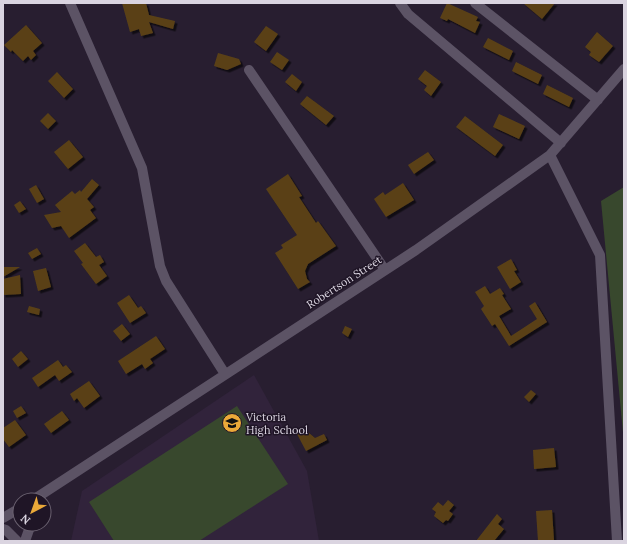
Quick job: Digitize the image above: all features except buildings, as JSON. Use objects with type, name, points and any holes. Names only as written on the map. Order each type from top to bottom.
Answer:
[{"type":"street","points":[[70,3],[142,168],[160,266],[164,276],[175,296],[225,374]]},
{"type":"street","points":[[400,3],[408,14],[561,143]]},
{"type":"street","points":[[475,3],[598,100]]},
{"type":"street","name":"Robertson Street","points":[[46,492],[416,250],[550,155],[624,69]]},
{"type":"street","points":[[249,70],[385,270]]},
{"type":"street","points":[[550,155],[600,255],[618,541]]},
{"type":"street","name":"Robertson Street","points":[[50,492],[54,487]]},
{"type":"street","points":[[3,518],[12,513]]},
{"type":"street","points":[[3,529],[17,541]]},
{"type":"shaded area","name":"Victoria High School","points":[[254,375],[307,471],[319,541],[71,541],[82,491]]},
{"type":"green space","points":[[624,187],[624,443],[601,201]]},
{"type":"green space","points":[[237,406],[288,484],[199,541],[114,541],[89,502]]},
{"type":"place","name":"Victoria High School","points":[[232,423]]}]
